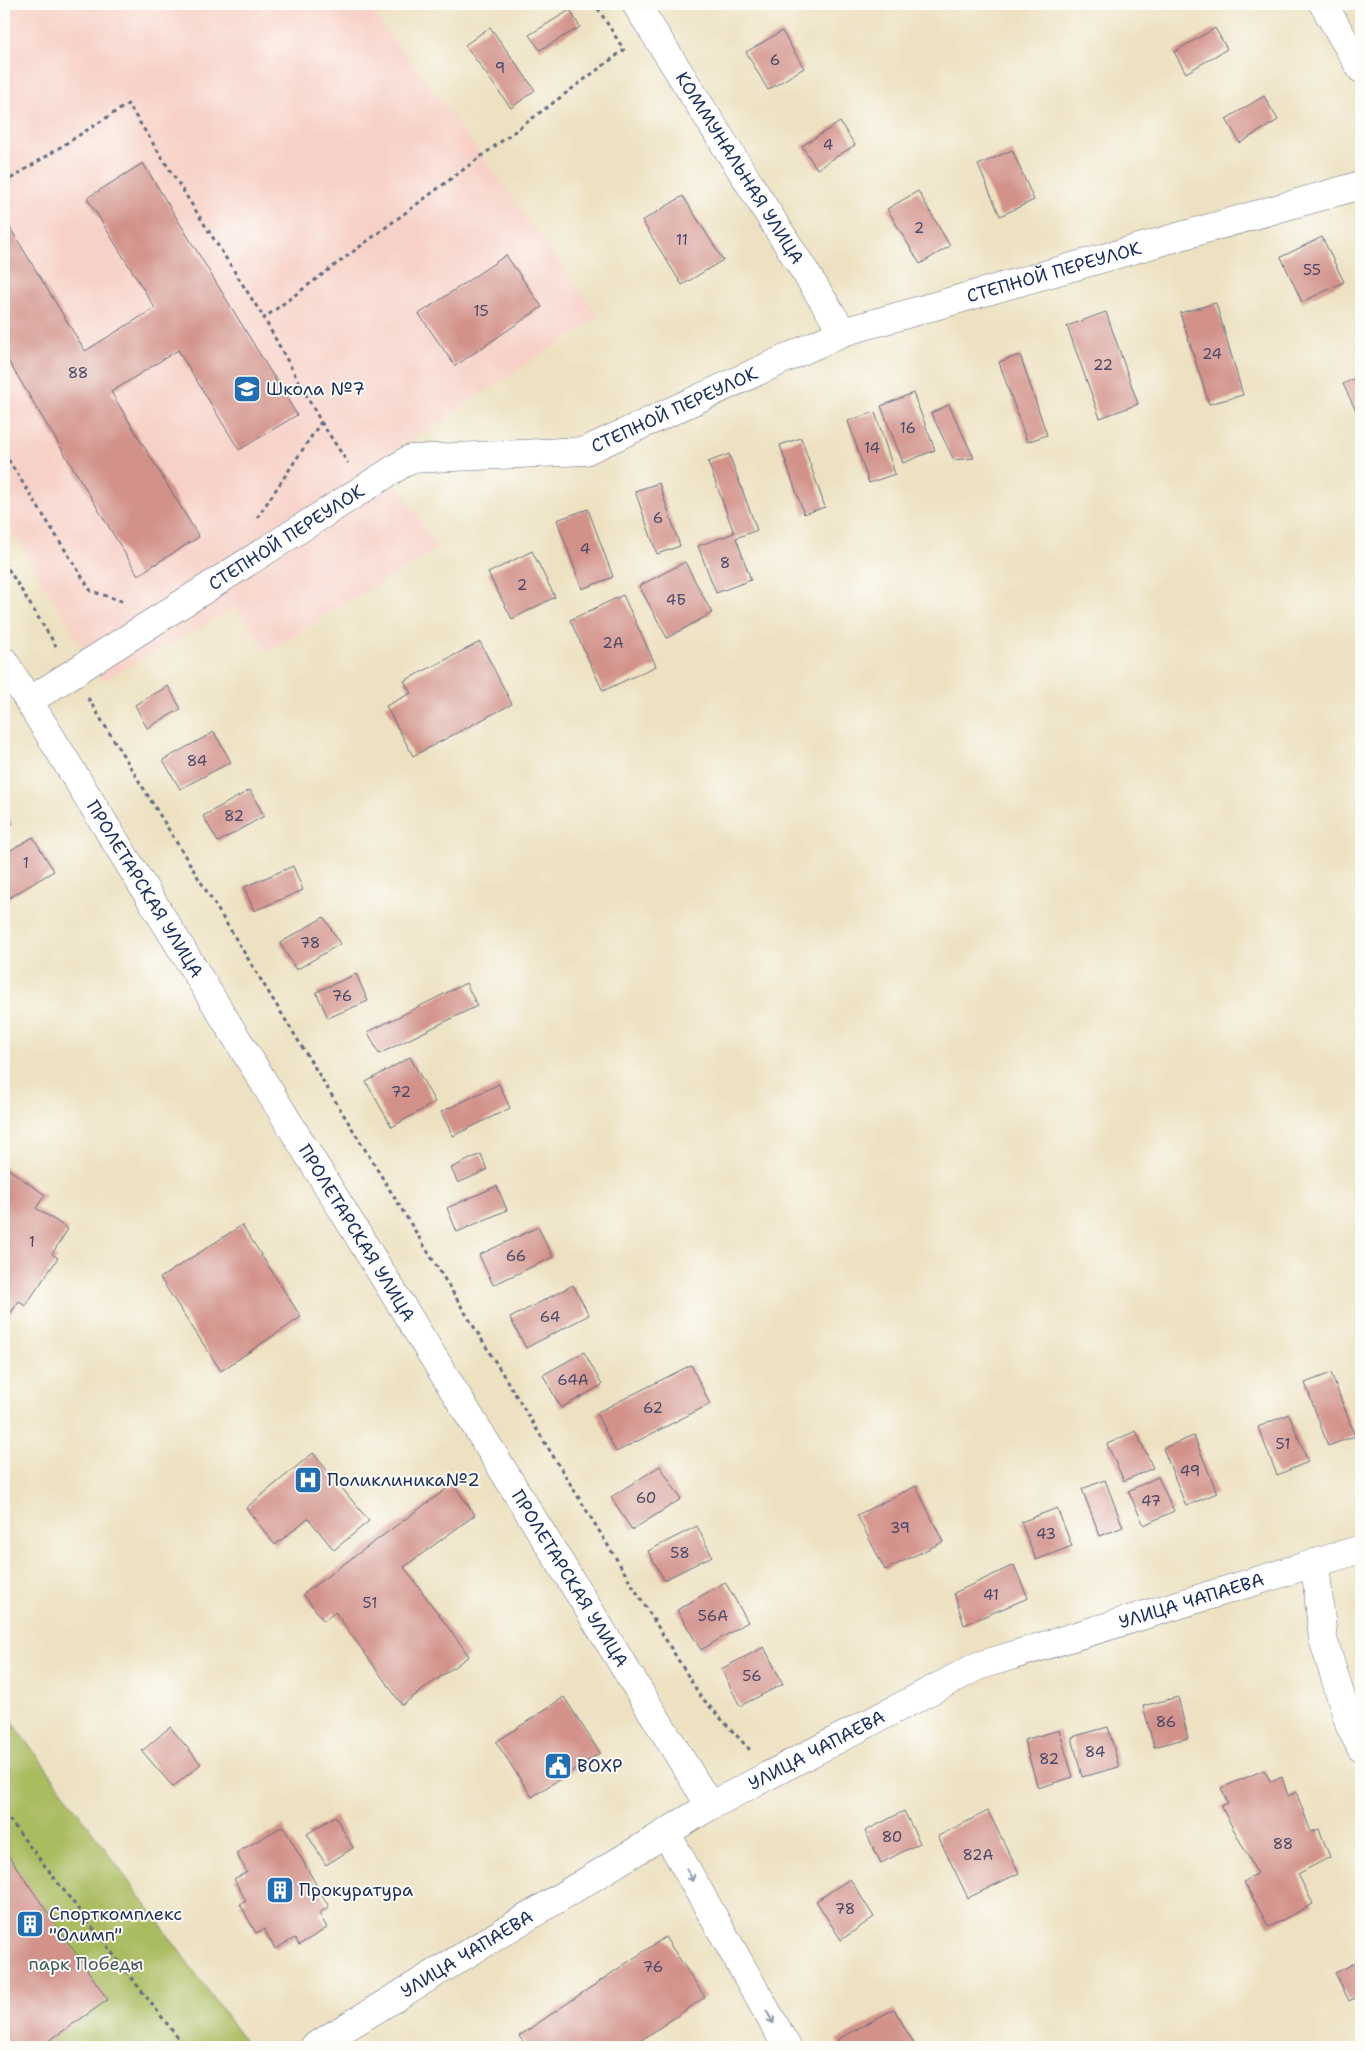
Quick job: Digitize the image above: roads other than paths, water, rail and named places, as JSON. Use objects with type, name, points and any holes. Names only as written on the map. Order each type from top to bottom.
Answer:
[{"type":"street","name":"КОММУНАЛЬНАЯ УЛИЦА","points":[[636,4],[843,332]]},
{"type":"street","points":[[1323,4],[1361,69]]},
{"type":"street","name":"СТЕПНОЙ ПЕРЕУЛОК","points":[[29,701],[410,459],[585,451],[843,332],[1361,185]]},
{"type":"street","name":"ПРОЛЕТАРСКАЯ УЛИЦА","points":[[4,661],[710,1806]]},
{"type":"street","name":"УЛИЦА ЧАПАЕВА","points":[[314,2047],[710,1806],[978,1666],[1361,1549]]},
{"type":"street","points":[[1315,1563],[1323,1639],[1350,1726],[1361,1748]]},
{"type":"street","points":[[666,1832],[787,2047]]},
{"type":"place","name":"Школа №7","points":[[247,389]]},
{"type":"place","name":"Поликлиника№2","points":[[308,1480]]},
{"type":"place","name":"ВОХР","points":[[558,1766]]},
{"type":"place","name":"Прокуратура","points":[[280,1890]]},
{"type":"place","name":"Спорткомплекс \"Олимп\"","points":[[30,1924]]},
{"type":"park label","name":"парк Победы","points":[[86,1964]]}]
